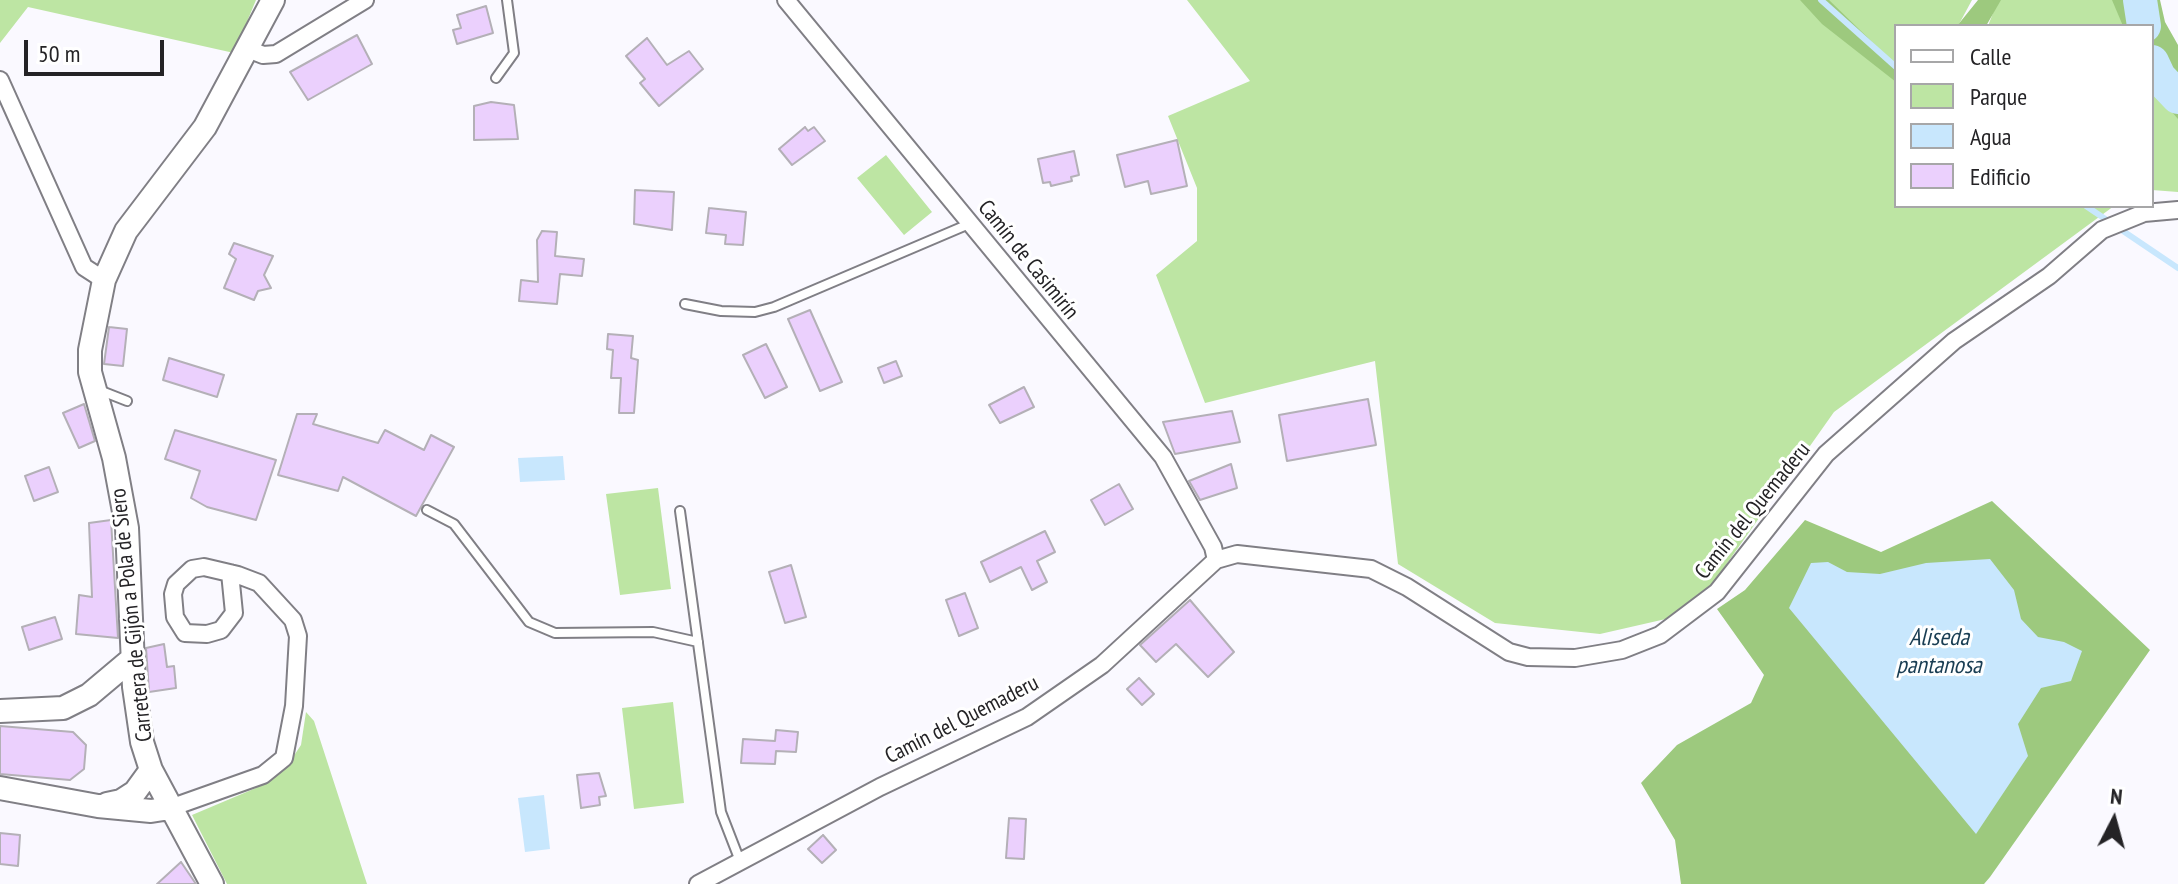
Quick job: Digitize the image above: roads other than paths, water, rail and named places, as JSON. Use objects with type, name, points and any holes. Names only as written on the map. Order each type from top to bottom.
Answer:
[{"type":"street","name":"Carretera de Gijón a Pola de Siero","points":[[212,884],[151,770],[142,742],[134,687],[127,528],[114,458],[94,388],[90,350],[104,280],[126,231],[205,127],[273,0]]},
{"type":"street","points":[[248,49],[263,55],[276,54],[365,0]]},
{"type":"street","name":"Camín de Casimirín","points":[[786,0],[1163,457],[1213,547],[1216,560]]},
{"type":"street","points":[[0,80],[84,267],[104,280]]},
{"type":"street","name":"Camín del Quemaderu","points":[[698,884],[880,787],[1027,717],[1102,665],[1216,560],[1237,554],[1371,569],[1407,587],[1509,652],[1528,657],[1575,658],[1622,650],[1660,635],[1717,592],[1826,454],[1954,341],[2049,276],[2102,230],[2122,220],[2178,210]]},
{"type":"street","points":[[0,788],[98,806],[151,811],[170,808],[263,775],[284,758],[294,706],[297,628],[259,583],[230,573],[204,567],[192,569],[176,584],[173,605],[185,633],[207,634],[221,630],[234,613],[230,573]]},
{"type":"street","points":[[0,711],[63,708],[89,695],[133,658]]},
{"type":"street","points":[[113,677],[134,687]]},
{"type":"street","points":[[98,806],[121,801],[143,785],[151,770]]},
{"type":"lane","points":[[496,78],[514,53],[507,0]]},
{"type":"lane","points":[[685,304],[721,311],[755,312],[774,307],[969,224]]},
{"type":"lane","points":[[94,388],[127,401]]},
{"type":"lane","points":[[427,510],[454,524],[529,622],[555,633],[653,632],[698,642]]},
{"type":"lane","points":[[680,511],[721,812],[740,861]]},
{"type":"water","points":[[563,456],[565,480],[520,482],[518,458]]},
{"type":"water","name":"Aliseda pantanosa","points":[[1990,559],[2014,590],[2021,619],[2038,637],[2064,642],[2082,651],[2071,681],[2041,688],[2018,724],[2028,756],[1976,834],[1789,608],[1811,563],[1828,562],[1847,572],[1880,574],[1926,563]]},
{"type":"water","points":[[544,795],[550,849],[525,852],[518,798]]},
{"type":"waterway","points":[[1821,0],[1894,65]]},
{"type":"waterway","points":[[2140,0],[2144,24]]},
{"type":"waterway","points":[[2154,66],[2159,77],[2178,97]]},
{"type":"waterway","points":[[2089,208],[2178,268]]}]
